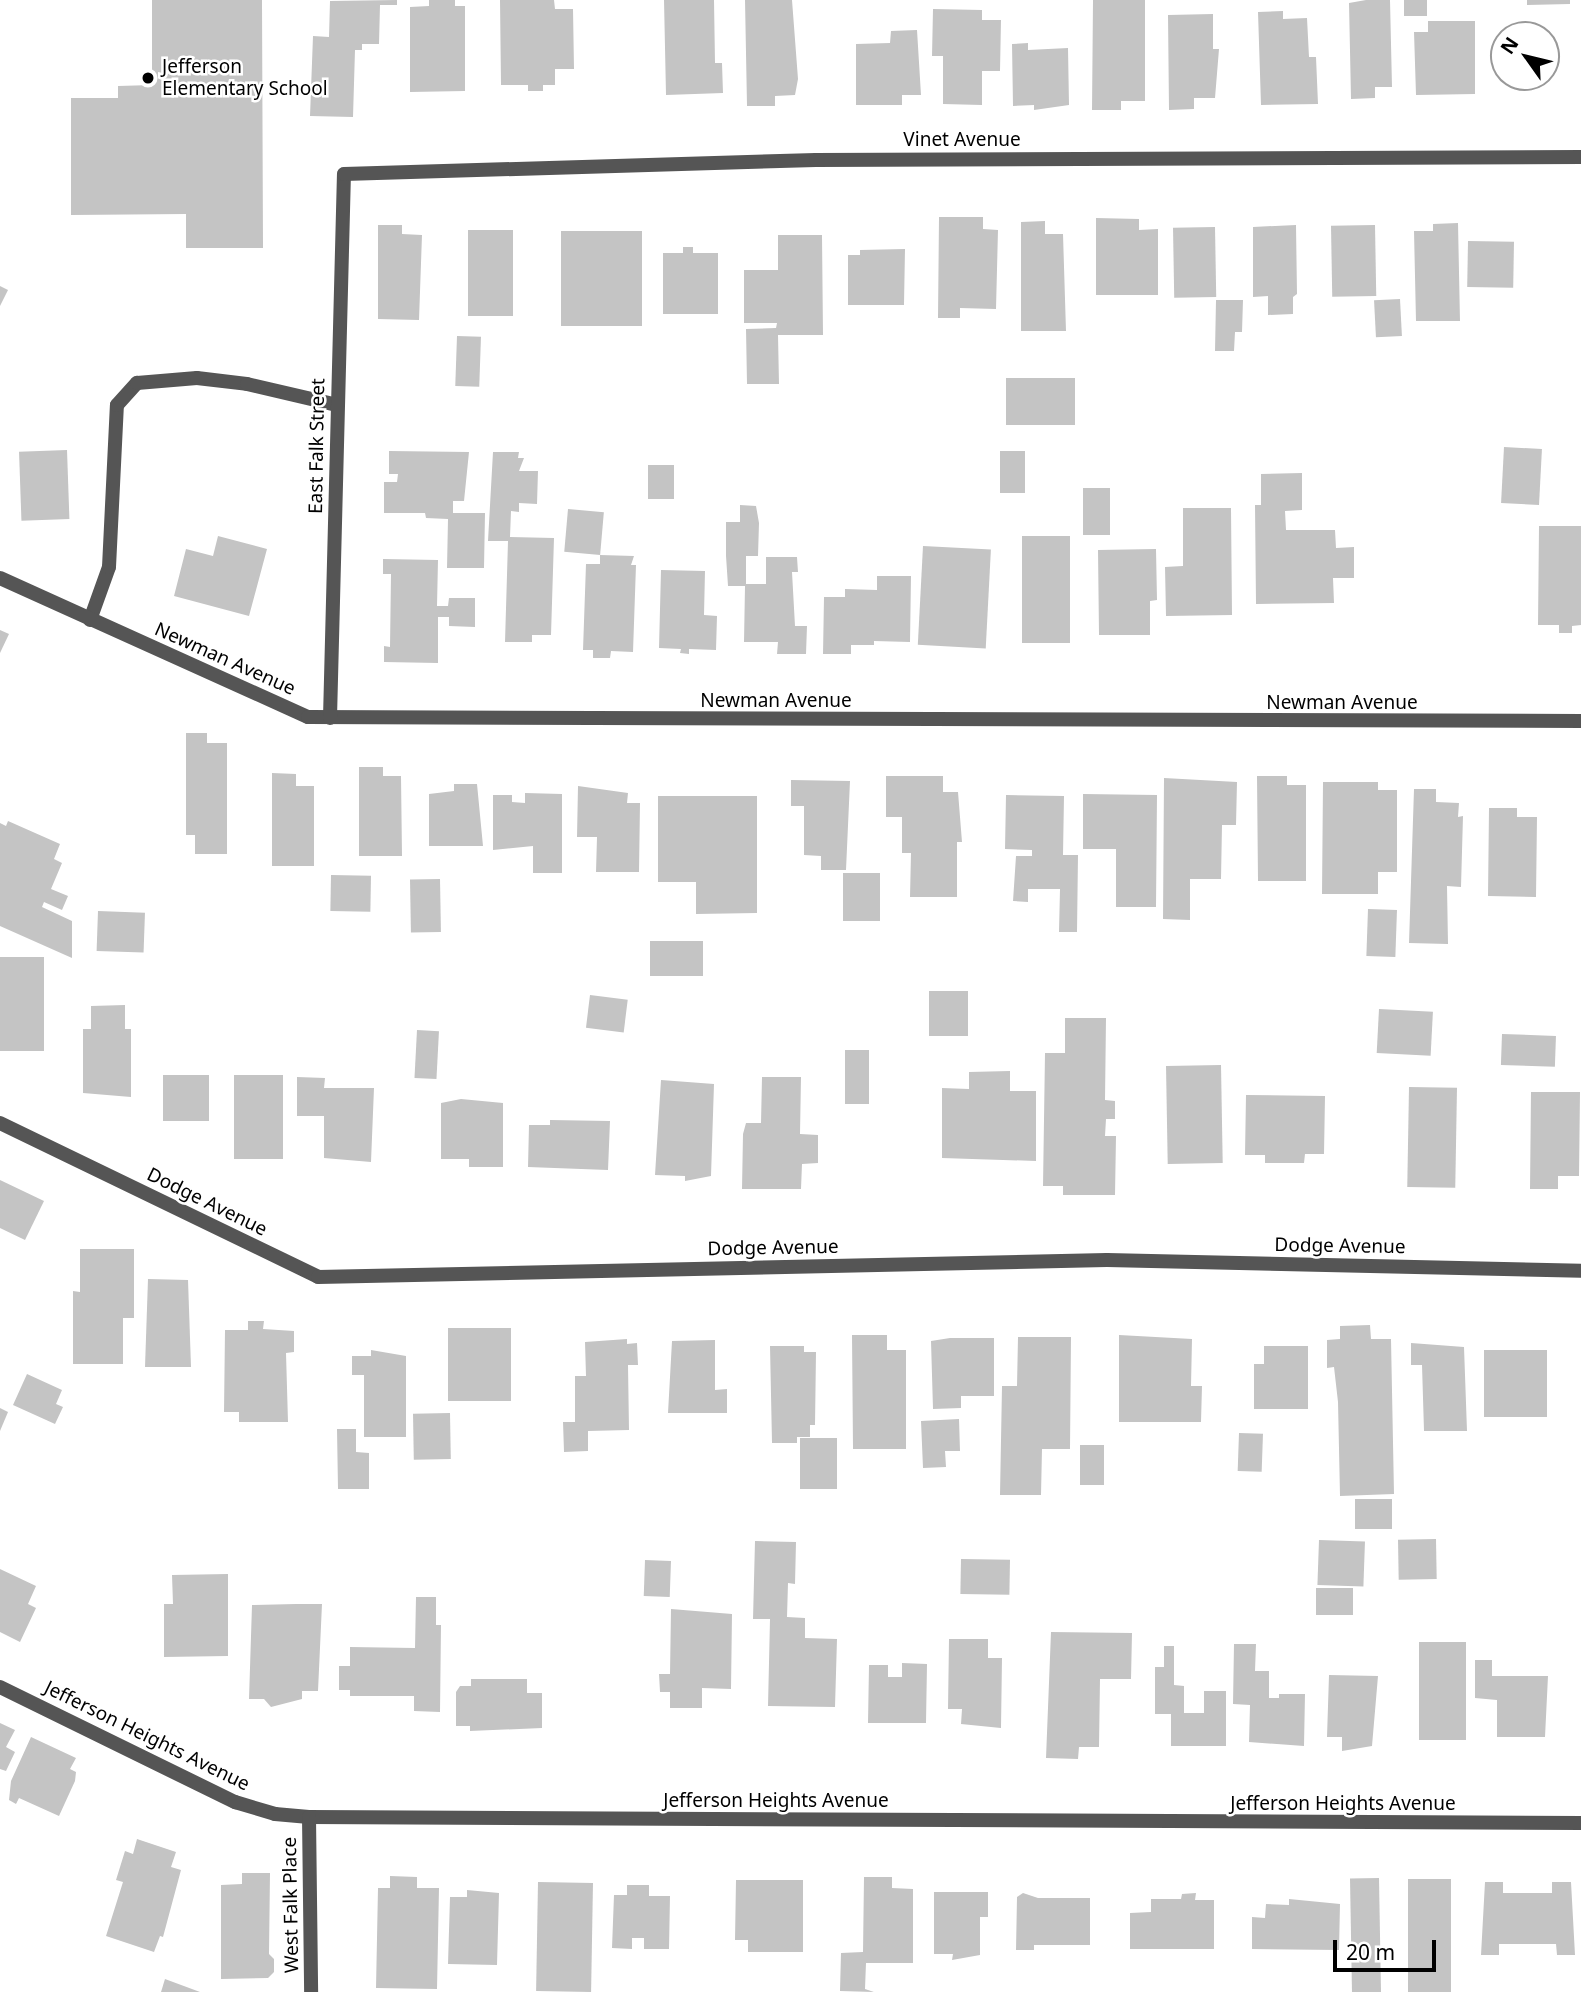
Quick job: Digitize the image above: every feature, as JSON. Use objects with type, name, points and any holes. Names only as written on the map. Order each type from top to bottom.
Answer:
[{"type":"street","name":"Vinet Avenue","points":[[344,174],[816,160],[1581,157]]},
{"type":"street","name":"East Falk Street","points":[[330,718],[344,174]]},
{"type":"street","points":[[90,621],[109,568],[117,405],[137,383],[197,378],[247,384],[337,405]]},
{"type":"street","name":"Newman Avenue","points":[[0,578],[90,621],[308,717],[1581,721]]},
{"type":"street","name":"Dodge Avenue","points":[[0,1123],[318,1277],[1107,1260],[1581,1271]]},
{"type":"street","name":"Jefferson Heights Avenue","points":[[0,1687],[235,1802],[275,1814],[309,1817],[1581,1823]]},
{"type":"street","name":"West Falk Place","points":[[309,1817],[311,1992]]},
{"type":"building","points":[[152,0],[262,0],[263,248],[186,248],[186,214],[71,215],[71,98],[118,98],[118,86],[152,85]]},
{"type":"building","points":[[397,0],[397,5],[380,5],[379,44],[362,44],[362,50],[355,50],[353,117],[310,116],[313,36],[329,37],[330,1]]},
{"type":"building","points":[[429,0],[455,0],[455,6],[465,6],[465,91],[410,92],[410,7],[429,6]]},
{"type":"building","points":[[500,0],[554,0],[555,9],[573,9],[574,69],[555,69],[555,85],[543,85],[543,91],[528,91],[528,85],[501,85]]},
{"type":"building","points":[[664,0],[714,0],[715,63],[722,63],[723,93],[666,95]]},
{"type":"building","points":[[745,0],[792,0],[798,79],[795,95],[775,96],[775,106],[747,106]]},
{"type":"building","points":[[1093,0],[1145,0],[1145,101],[1121,101],[1121,110],[1092,110]]},
{"type":"building","points":[[1390,0],[1392,87],[1375,87],[1375,98],[1351,99],[1349,3]]},
{"type":"building","points":[[1404,0],[1427,0],[1427,16],[1404,16]]},
{"type":"building","points":[[1527,0],[1570,0],[1570,4],[1527,5]]},
{"type":"building","points":[[933,9],[982,10],[982,20],[1001,20],[1000,71],[982,71],[982,105],[943,104],[943,56],[932,56]]},
{"type":"building","points":[[1283,11],[1283,19],[1307,18],[1309,57],[1316,57],[1318,104],[1261,105],[1258,12]]},
{"type":"building","points":[[1213,14],[1213,49],[1219,49],[1215,98],[1194,98],[1194,109],[1169,110],[1168,15]]},
{"type":"building","points":[[1428,21],[1475,21],[1475,94],[1416,95],[1414,32],[1428,32]]},
{"type":"building","points":[[917,30],[921,95],[902,95],[902,105],[856,105],[856,44],[890,43],[891,31]]},
{"type":"building","points":[[1028,43],[1028,50],[1068,48],[1069,105],[1034,110],[1034,105],[1013,106],[1012,44]]},
{"type":"building","points":[[939,217],[983,217],[983,229],[998,230],[996,309],[960,308],[960,318],[938,318]]},
{"type":"building","points":[[1096,218],[1139,219],[1139,230],[1158,229],[1158,295],[1096,295]]},
{"type":"building","points":[[1045,221],[1045,234],[1063,234],[1066,331],[1021,331],[1021,222]]},
{"type":"building","points":[[1458,223],[1460,321],[1416,321],[1414,231],[1433,231],[1433,224]]},
{"type":"building","points":[[378,225],[402,225],[402,234],[422,235],[419,320],[378,319]]},
{"type":"building","points":[[1296,225],[1297,294],[1293,297],[1293,314],[1268,315],[1268,296],[1253,297],[1253,227]]},
{"type":"building","points":[[1375,225],[1376,296],[1332,297],[1331,226]]},
{"type":"building","points":[[1215,227],[1216,297],[1174,298],[1173,228]]},
{"type":"building","points":[[468,230],[513,230],[513,316],[468,316]]},
{"type":"building","points":[[561,231],[642,231],[642,326],[561,326]]},
{"type":"building","points":[[778,235],[822,235],[823,335],[778,335],[779,384],[747,384],[746,329],[776,328],[777,323],[744,323],[744,270],[778,270]]},
{"type":"building","points":[[1468,241],[1514,242],[1513,288],[1467,287]]},
{"type":"building","points":[[683,247],[693,247],[693,253],[718,253],[718,314],[663,314],[663,253],[683,253]]},
{"type":"building","points":[[905,249],[904,305],[848,305],[848,255],[860,255],[860,250]]},
{"type":"building","points":[[0,286],[8,290],[0,306]]},
{"type":"building","points":[[1400,299],[1402,336],[1376,337],[1374,300]]},
{"type":"building","points":[[1216,300],[1243,300],[1242,332],[1235,332],[1234,351],[1215,351]]},
{"type":"building","points":[[457,336],[481,337],[479,387],[455,386]]},
{"type":"building","points":[[1006,378],[1075,378],[1075,425],[1006,425]]},
{"type":"building","points":[[1504,447],[1542,449],[1539,505],[1501,503]]},
{"type":"building","points":[[67,450],[69,519],[21,521],[19,452]]},
{"type":"building","points":[[389,451],[469,452],[464,501],[453,501],[453,513],[485,513],[484,568],[447,568],[448,519],[426,518],[425,513],[384,513],[384,482],[397,482],[398,474],[389,474]]},
{"type":"building","points":[[1000,451],[1025,451],[1025,493],[1000,493]]},
{"type":"building","points":[[493,452],[519,452],[518,458],[524,458],[519,471],[538,471],[537,504],[519,503],[519,512],[511,511],[510,537],[554,538],[551,635],[532,635],[532,642],[505,642],[508,541],[488,541]]},
{"type":"building","points":[[648,465],[674,465],[674,499],[648,499]]},
{"type":"building","points":[[1302,473],[1302,510],[1285,511],[1286,530],[1335,530],[1336,548],[1354,547],[1354,578],[1333,578],[1334,603],[1256,604],[1255,505],[1261,505],[1261,474]]},
{"type":"building","points":[[1083,488],[1110,488],[1110,535],[1083,535]]},
{"type":"building","points":[[740,505],[756,506],[759,523],[758,556],[746,556],[746,584],[766,584],[766,557],[797,557],[798,572],[792,572],[795,626],[807,626],[806,654],[777,654],[778,642],[744,642],[745,586],[728,586],[726,556],[726,522],[740,522]]},
{"type":"building","points":[[1183,508],[1231,508],[1232,615],[1166,616],[1165,567],[1183,566]]},
{"type":"building","points":[[568,509],[604,512],[600,555],[564,552]]},
{"type":"building","points":[[1539,526],[1581,526],[1581,625],[1572,626],[1572,633],[1559,633],[1559,625],[1538,625]]},
{"type":"building","points":[[218,536],[267,549],[249,616],[174,596],[186,549],[213,556]]},
{"type":"building","points":[[1022,536],[1070,536],[1070,643],[1022,643]]},
{"type":"building","points":[[923,546],[991,550],[986,648],[918,645]]},
{"type":"building","points":[[1156,549],[1157,600],[1150,601],[1150,635],[1099,635],[1098,550]]},
{"type":"building","points":[[600,555],[634,556],[631,565],[636,565],[633,652],[611,651],[610,658],[593,658],[593,650],[583,650],[586,564],[600,564]]},
{"type":"building","points":[[383,559],[438,560],[437,606],[448,606],[449,598],[475,598],[475,627],[449,626],[449,617],[438,617],[438,663],[384,662],[384,646],[390,647],[391,574],[383,574]]},
{"type":"building","points":[[661,570],[705,571],[704,615],[717,616],[716,650],[689,649],[689,654],[680,653],[681,649],[659,648]]},
{"type":"building","points":[[877,576],[911,576],[910,642],[874,641],[874,645],[851,645],[851,654],[823,654],[824,597],[845,597],[845,589],[877,590]]},
{"type":"building","points":[[0,630],[9,634],[0,653]]},
{"type":"building","points":[[186,733],[207,733],[207,743],[227,743],[227,854],[195,854],[195,835],[186,835]]},
{"type":"building","points":[[359,767],[383,767],[383,776],[401,776],[402,856],[359,856]]},
{"type":"building","points":[[272,773],[296,774],[296,786],[314,786],[314,866],[272,866]]},
{"type":"building","points":[[886,776],[943,776],[943,792],[958,792],[962,842],[957,842],[957,897],[910,897],[911,853],[902,853],[902,817],[886,817]]},
{"type":"building","points":[[1257,776],[1287,776],[1287,785],[1306,785],[1306,881],[1258,881]]},
{"type":"building","points":[[1164,778],[1237,782],[1236,825],[1222,825],[1221,879],[1190,879],[1190,920],[1163,919]]},
{"type":"building","points":[[791,780],[850,781],[846,870],[821,870],[821,856],[804,855],[804,806],[791,806]]},
{"type":"building","points":[[1323,782],[1378,782],[1378,790],[1397,790],[1397,872],[1378,872],[1378,894],[1322,894]]},
{"type":"building","points":[[454,784],[477,784],[483,846],[429,846],[429,794],[454,791]]},
{"type":"building","points":[[578,786],[628,793],[627,803],[640,803],[639,872],[596,872],[597,837],[577,837]]},
{"type":"building","points":[[1414,789],[1436,789],[1436,802],[1459,803],[1458,817],[1463,816],[1461,887],[1447,886],[1448,944],[1409,943]]},
{"type":"building","points":[[525,793],[562,794],[562,873],[533,873],[533,846],[493,850],[493,795],[512,795],[512,802],[525,803]]},
{"type":"building","points":[[1083,794],[1157,795],[1156,907],[1116,907],[1116,849],[1083,849]]},
{"type":"building","points":[[1006,795],[1064,796],[1063,855],[1078,855],[1077,932],[1059,932],[1060,889],[1028,889],[1028,902],[1013,901],[1016,856],[1032,856],[1032,850],[1005,849]]},
{"type":"building","points":[[658,796],[757,796],[757,913],[696,914],[696,882],[658,882]]},
{"type":"building","points":[[1489,808],[1517,808],[1517,817],[1537,817],[1536,897],[1488,896]]},
{"type":"building","points":[[8,821],[60,844],[54,859],[62,863],[51,889],[68,896],[62,910],[44,902],[42,907],[72,921],[72,958],[0,926],[0,823],[6,826]]},
{"type":"building","points":[[843,873],[880,873],[880,921],[843,921]]},
{"type":"building","points":[[331,875],[371,876],[370,912],[330,911]]},
{"type":"building","points":[[440,879],[441,932],[411,933],[410,880]]},
{"type":"building","points":[[1368,909],[1397,910],[1395,957],[1366,956]]},
{"type":"building","points":[[98,911],[145,913],[144,953],[97,951]]},
{"type":"building","points":[[650,941],[703,941],[703,976],[650,976]]},
{"type":"building","points":[[0,957],[44,957],[44,1051],[0,1051]]},
{"type":"building","points":[[929,991],[968,991],[968,1036],[929,1036]]},
{"type":"building","points":[[590,995],[628,1000],[624,1032],[586,1028]]},
{"type":"building","points":[[125,1005],[125,1029],[131,1029],[131,1097],[83,1093],[83,1029],[91,1029],[91,1006]]},
{"type":"building","points":[[1379,1009],[1433,1012],[1431,1056],[1377,1053]]},
{"type":"building","points":[[1065,1018],[1106,1018],[1105,1100],[1115,1101],[1115,1119],[1106,1119],[1105,1136],[1116,1136],[1115,1195],[1063,1195],[1063,1186],[1043,1186],[1045,1053],[1065,1053]]},
{"type":"building","points":[[417,1030],[439,1031],[436,1079],[414,1078]]},
{"type":"building","points":[[1502,1034],[1556,1036],[1555,1067],[1501,1065]]},
{"type":"building","points":[[845,1050],[869,1050],[869,1104],[845,1104]]},
{"type":"building","points":[[1221,1065],[1223,1163],[1168,1164],[1166,1066]]},
{"type":"building","points":[[1010,1071],[1010,1091],[1036,1091],[1036,1161],[942,1158],[942,1088],[969,1089],[969,1072]]},
{"type":"building","points":[[163,1075],[209,1075],[209,1121],[163,1121]]},
{"type":"building","points":[[234,1075],[283,1075],[283,1159],[234,1159]]},
{"type":"building","points":[[297,1077],[325,1078],[324,1088],[374,1088],[371,1162],[324,1158],[324,1116],[297,1116]]},
{"type":"building","points":[[762,1077],[801,1077],[800,1134],[818,1135],[818,1163],[802,1164],[801,1189],[742,1189],[743,1134],[746,1123],[761,1123]]},
{"type":"building","points":[[661,1080],[714,1084],[711,1176],[685,1181],[685,1176],[655,1175]]},
{"type":"building","points":[[1409,1087],[1457,1088],[1455,1188],[1407,1187]]},
{"type":"building","points":[[1531,1092],[1580,1092],[1579,1176],[1558,1176],[1558,1189],[1530,1189]]},
{"type":"building","points":[[1246,1095],[1325,1096],[1324,1154],[1305,1154],[1304,1163],[1265,1163],[1265,1155],[1245,1155]]},
{"type":"building","points":[[461,1099],[503,1103],[503,1167],[469,1167],[469,1159],[441,1159],[441,1103]]},
{"type":"building","points":[[550,1120],[610,1121],[608,1170],[528,1167],[529,1125],[550,1125]]},
{"type":"building","points":[[0,1180],[44,1201],[25,1240],[0,1228]]},
{"type":"building","points":[[80,1249],[134,1249],[134,1318],[123,1318],[123,1364],[73,1364],[73,1291],[80,1292]]},
{"type":"building","points":[[148,1279],[188,1280],[191,1367],[145,1367]]},
{"type":"building","points":[[248,1321],[264,1321],[263,1329],[294,1331],[294,1352],[286,1353],[288,1422],[239,1422],[239,1412],[224,1412],[225,1330],[248,1330]]},
{"type":"building","points":[[1370,1325],[1371,1339],[1391,1339],[1394,1494],[1340,1496],[1338,1402],[1334,1367],[1327,1368],[1327,1340],[1340,1339],[1340,1326]]},
{"type":"building","points":[[448,1328],[511,1328],[511,1401],[448,1401]]},
{"type":"building","points":[[852,1335],[887,1335],[887,1350],[906,1350],[906,1449],[853,1449]]},
{"type":"building","points":[[1119,1335],[1192,1339],[1191,1386],[1202,1386],[1201,1422],[1119,1422]]},
{"type":"building","points":[[1018,1337],[1071,1337],[1070,1449],[1042,1449],[1041,1495],[1000,1495],[1002,1386],[1017,1386]]},
{"type":"building","points":[[994,1338],[994,1396],[961,1396],[961,1408],[933,1409],[931,1341]]},
{"type":"building","points":[[627,1339],[627,1344],[637,1343],[638,1365],[628,1365],[629,1430],[588,1431],[588,1451],[564,1452],[563,1422],[575,1422],[575,1376],[586,1376],[585,1342]]},
{"type":"building","points":[[715,1340],[715,1390],[727,1389],[727,1413],[668,1413],[672,1341]]},
{"type":"building","points":[[1411,1343],[1464,1347],[1467,1431],[1424,1431],[1422,1365],[1411,1365]]},
{"type":"building","points":[[770,1346],[804,1346],[804,1352],[816,1352],[815,1425],[810,1425],[810,1437],[797,1437],[797,1443],[772,1443]]},
{"type":"building","points":[[1264,1346],[1308,1346],[1308,1409],[1254,1409],[1254,1364],[1264,1364]]},
{"type":"building","points":[[371,1350],[406,1356],[406,1437],[364,1437],[364,1375],[352,1375],[352,1356],[371,1356]]},
{"type":"building","points":[[1484,1350],[1547,1350],[1547,1417],[1484,1417]]},
{"type":"building","points":[[27,1374],[62,1390],[56,1404],[63,1407],[55,1424],[13,1405]]},
{"type":"building","points":[[0,1408],[8,1412],[0,1431]]},
{"type":"building","points":[[450,1413],[451,1459],[414,1460],[413,1414]]},
{"type":"building","points":[[959,1419],[960,1451],[945,1451],[946,1467],[923,1468],[921,1421]]},
{"type":"building","points":[[337,1429],[356,1429],[356,1452],[369,1453],[369,1489],[338,1489]]},
{"type":"building","points":[[1239,1433],[1263,1434],[1262,1472],[1238,1471]]},
{"type":"building","points":[[800,1438],[837,1438],[837,1489],[800,1489]]},
{"type":"building","points":[[1080,1445],[1104,1445],[1104,1485],[1080,1485]]},
{"type":"building","points":[[1355,1499],[1392,1499],[1392,1529],[1355,1529]]},
{"type":"building","points":[[1436,1539],[1437,1579],[1399,1580],[1398,1540]]},
{"type":"building","points":[[1319,1540],[1365,1542],[1363,1587],[1317,1585]]},
{"type":"building","points":[[755,1541],[796,1542],[795,1584],[788,1583],[787,1617],[805,1618],[805,1638],[837,1639],[835,1707],[768,1706],[770,1619],[753,1619]]},
{"type":"building","points":[[961,1559],[1010,1560],[1009,1595],[960,1594]]},
{"type":"building","points":[[645,1560],[671,1561],[670,1597],[644,1596]]},
{"type":"building","points":[[0,1569],[36,1586],[28,1604],[36,1608],[20,1642],[0,1632]]},
{"type":"building","points":[[228,1574],[228,1656],[164,1657],[164,1604],[173,1604],[172,1575]]},
{"type":"building","points":[[1316,1588],[1353,1588],[1353,1615],[1316,1615]]},
{"type":"building","points":[[416,1597],[436,1597],[436,1625],[441,1625],[440,1712],[414,1711],[414,1696],[350,1696],[350,1690],[339,1690],[339,1666],[350,1666],[350,1647],[415,1648]]},
{"type":"building","points":[[322,1604],[318,1691],[302,1691],[302,1699],[271,1707],[264,1699],[249,1699],[252,1605]]},
{"type":"building","points":[[671,1609],[732,1614],[731,1689],[702,1688],[702,1708],[670,1708],[670,1692],[660,1692],[659,1674],[670,1674]]},
{"type":"building","points":[[1051,1632],[1132,1633],[1131,1679],[1100,1679],[1099,1747],[1079,1747],[1078,1759],[1046,1758]]},
{"type":"building","points":[[949,1639],[988,1639],[988,1658],[1002,1658],[1001,1728],[961,1724],[962,1709],[948,1709]]},
{"type":"building","points":[[1419,1642],[1466,1642],[1466,1740],[1419,1740]]},
{"type":"building","points":[[1234,1644],[1256,1644],[1255,1671],[1269,1671],[1269,1698],[1279,1698],[1279,1694],[1305,1694],[1304,1746],[1249,1742],[1250,1705],[1233,1704]]},
{"type":"building","points":[[1164,1646],[1174,1646],[1174,1685],[1184,1686],[1184,1713],[1204,1713],[1204,1691],[1226,1691],[1226,1746],[1171,1746],[1171,1714],[1155,1714],[1155,1667],[1164,1667]]},
{"type":"building","points":[[1475,1660],[1492,1660],[1492,1676],[1548,1676],[1545,1737],[1497,1737],[1497,1700],[1475,1698]]},
{"type":"building","points":[[902,1663],[927,1664],[926,1723],[868,1723],[869,1665],[888,1665],[888,1677],[902,1677]]},
{"type":"building","points":[[1329,1675],[1378,1676],[1372,1746],[1342,1751],[1342,1737],[1327,1737]]},
{"type":"building","points":[[471,1679],[527,1679],[527,1693],[542,1693],[542,1728],[470,1731],[470,1726],[456,1726],[456,1692],[460,1686],[471,1686]]},
{"type":"building","points":[[0,1723],[15,1730],[6,1747],[15,1752],[6,1771],[0,1769]]},
{"type":"building","points":[[31,1737],[76,1758],[70,1769],[76,1772],[75,1781],[59,1816],[19,1798],[16,1804],[9,1800],[11,1781]]},
{"type":"building","points":[[137,1839],[176,1852],[171,1867],[181,1870],[163,1937],[160,1936],[154,1952],[106,1936],[123,1882],[116,1880],[125,1851],[133,1854]]},
{"type":"building","points":[[242,1873],[270,1873],[269,1954],[274,1959],[274,1972],[268,1978],[221,1979],[221,1885],[242,1884]]},
{"type":"building","points":[[390,1876],[417,1877],[417,1888],[439,1888],[437,1989],[376,1988],[378,1888],[390,1888]]},
{"type":"building","points":[[864,1877],[892,1877],[892,1888],[913,1889],[913,1963],[866,1963],[865,1989],[874,1992],[840,1991],[841,1953],[863,1952]]},
{"type":"building","points":[[1379,1878],[1381,1992],[1352,1992],[1350,1879]]},
{"type":"building","points":[[1408,1879],[1451,1879],[1451,1992],[1408,1992]]},
{"type":"building","points":[[736,1880],[803,1880],[803,1952],[748,1952],[748,1940],[735,1940]]},
{"type":"building","points":[[538,1882],[593,1883],[591,1992],[536,1991]]},
{"type":"building","points":[[1485,1882],[1503,1882],[1503,1893],[1552,1893],[1552,1882],[1571,1882],[1575,1955],[1557,1955],[1556,1944],[1499,1944],[1499,1955],[1481,1955]]},
{"type":"building","points":[[627,1885],[649,1885],[649,1896],[670,1896],[669,1949],[644,1949],[644,1938],[632,1938],[632,1949],[612,1948],[614,1895],[627,1895]]},
{"type":"building","points":[[467,1890],[499,1893],[497,1965],[448,1964],[450,1897],[467,1897]]},
{"type":"building","points":[[934,1892],[988,1892],[988,1917],[980,1917],[980,1955],[952,1960],[953,1954],[934,1954]]},
{"type":"building","points":[[1023,1893],[1038,1898],[1090,1898],[1090,1945],[1034,1945],[1034,1950],[1016,1950],[1017,1897]]},
{"type":"building","points":[[1196,1893],[1195,1900],[1214,1900],[1214,1949],[1130,1949],[1130,1913],[1151,1912],[1151,1899],[1181,1899],[1182,1894]]},
{"type":"building","points":[[1289,1899],[1340,1904],[1339,1950],[1252,1949],[1252,1917],[1265,1918],[1266,1904],[1289,1905]]},
{"type":"building","points":[[165,1979],[200,1992],[161,1992]]},
{"type":"place","name":"Jefferson Elementary School","points":[[148,78]]}]
